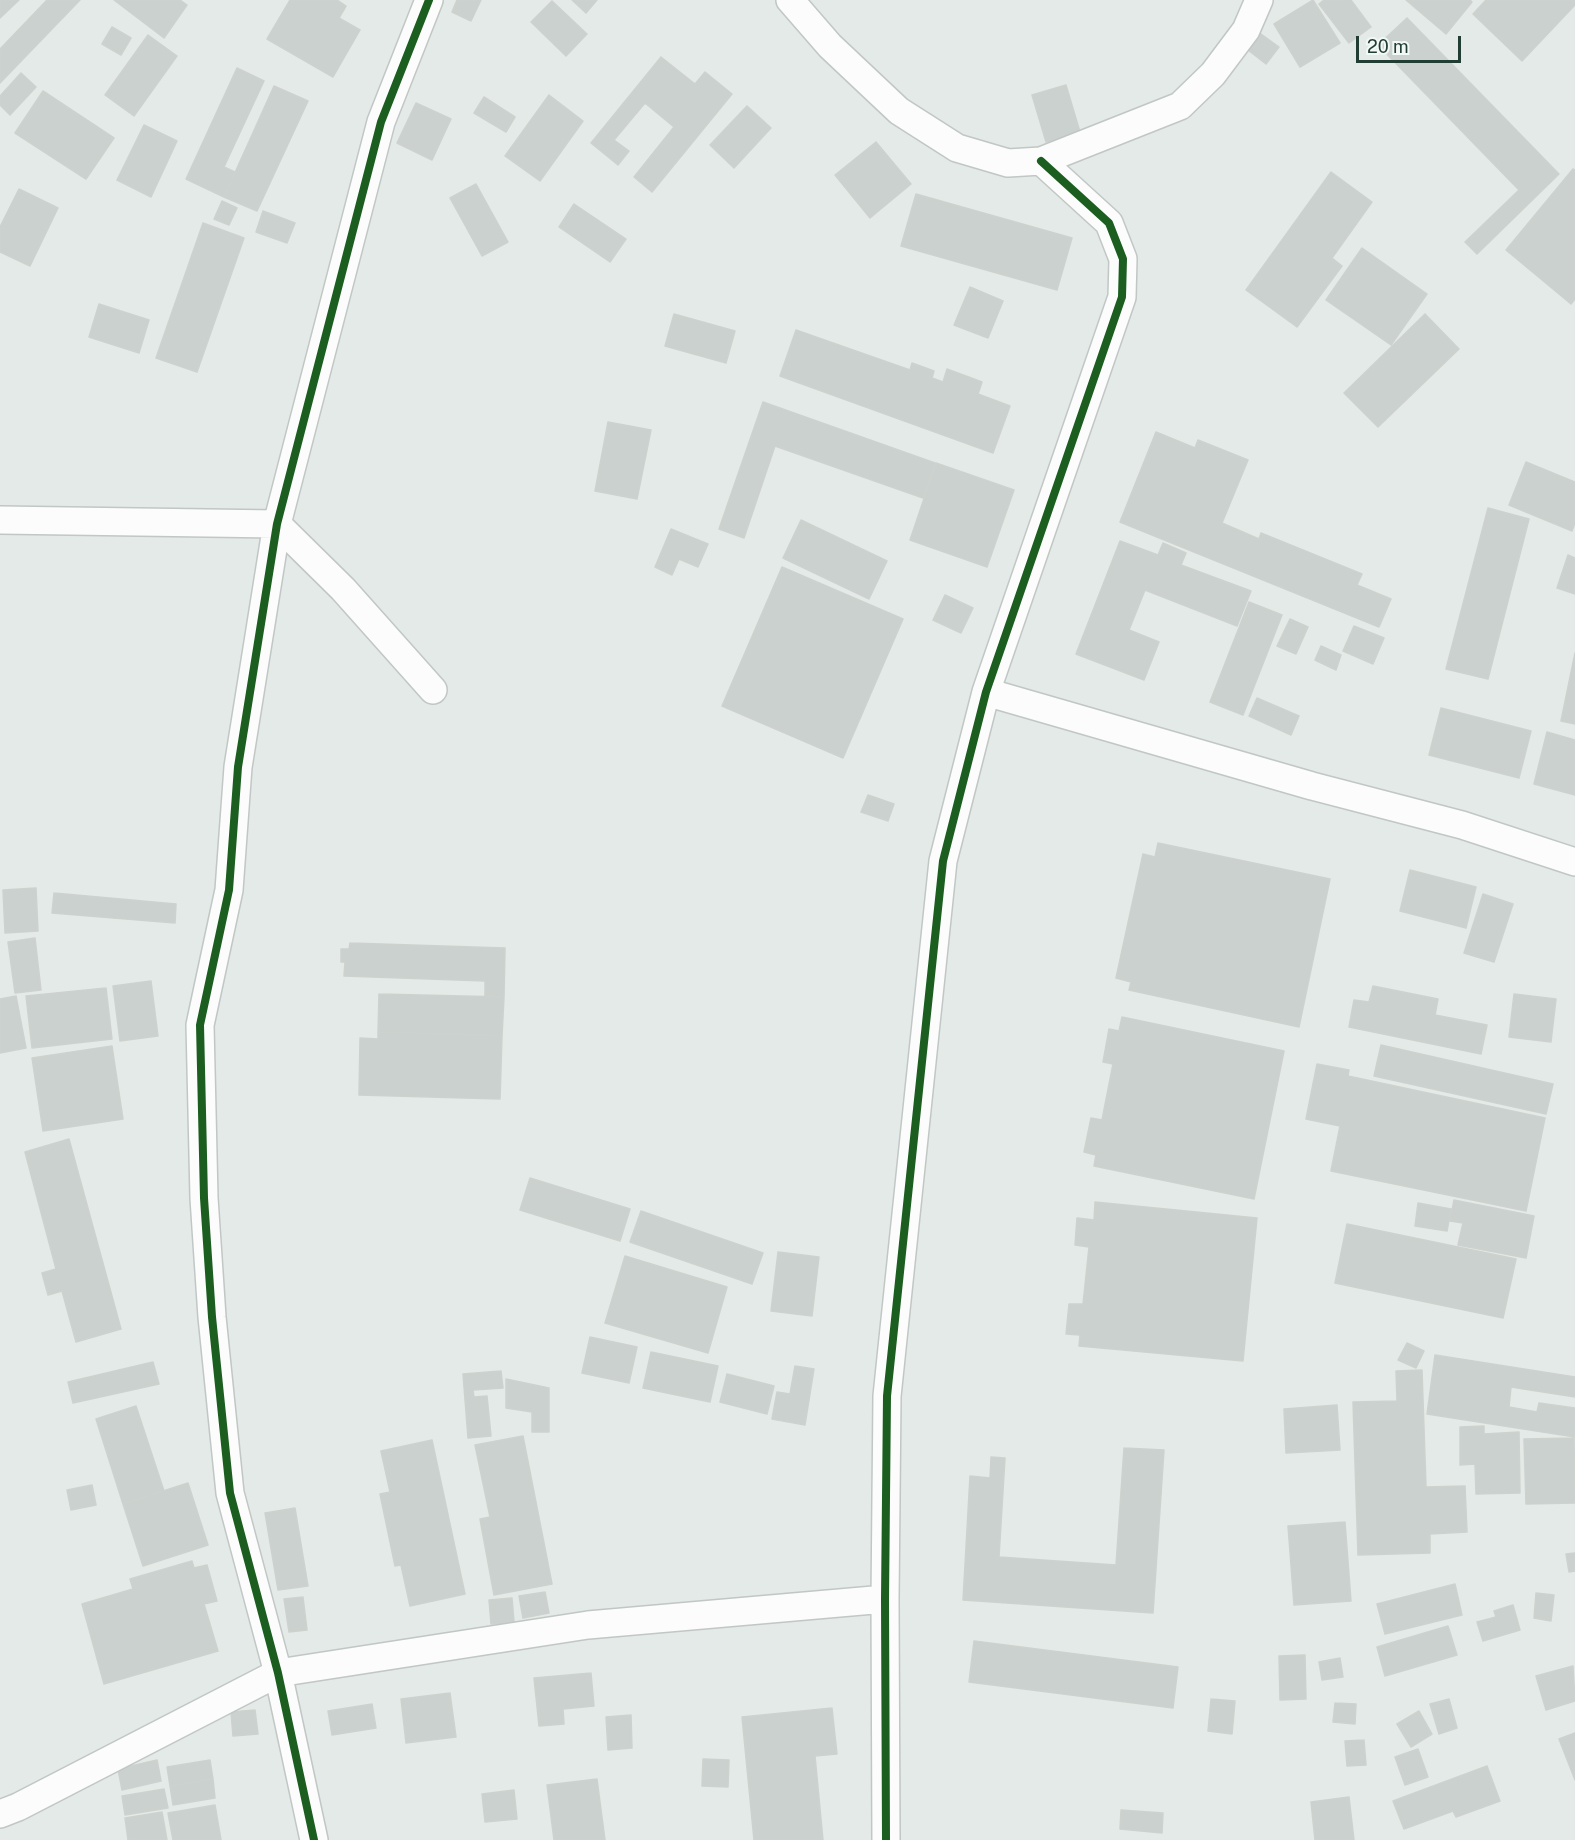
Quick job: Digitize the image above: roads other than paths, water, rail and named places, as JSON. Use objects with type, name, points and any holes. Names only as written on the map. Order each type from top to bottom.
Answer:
[{"type":"street","points":[[314,1840],[278,1673],[230,1493],[206,1233],[200,1025],[229,890],[238,767],[277,524],[381,122],[429,0]]},
{"type":"street","points":[[790,0],[830,46],[900,111],[957,148],[1008,163],[1041,161],[1180,106],[1213,74],[1246,30],[1259,0]]},
{"type":"street","points":[[886,1840],[887,1396],[943,861],[986,692],[1122,297],[1123,259],[1109,223],[1041,161]]},
{"type":"street","points":[[0,520],[277,524],[343,589],[433,690]]},
{"type":"street","points":[[986,692],[1312,786],[1462,825],[1575,862]]},
{"type":"street","points":[[0,1814],[18,1807],[278,1673],[588,1625],[885,1599]]}]
